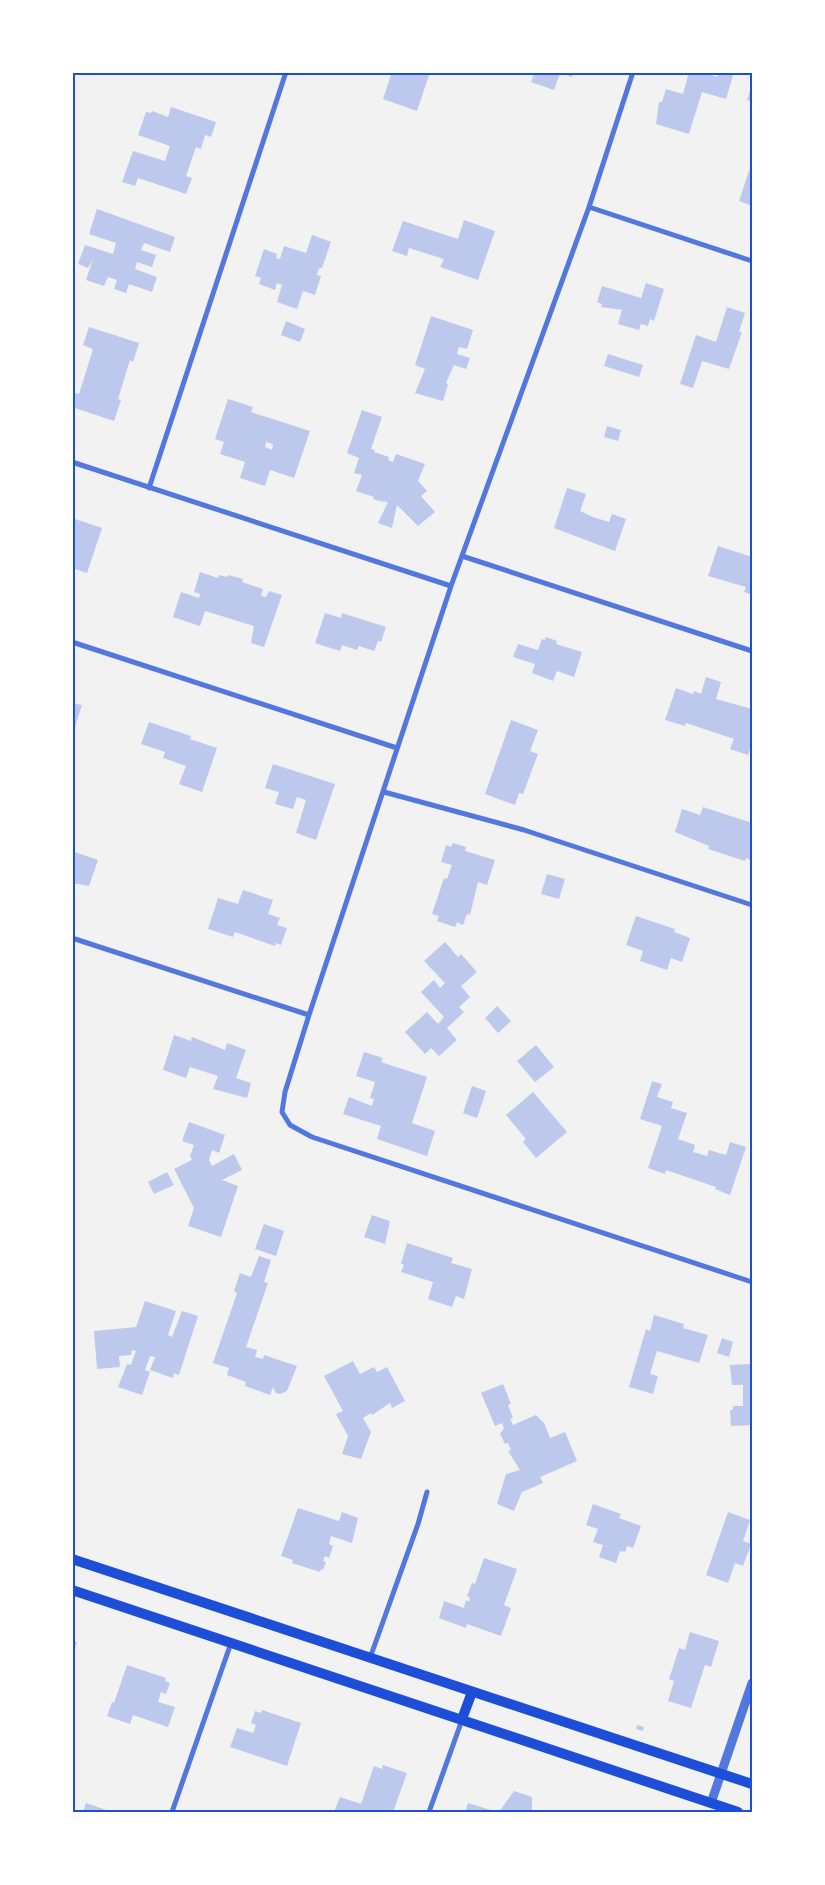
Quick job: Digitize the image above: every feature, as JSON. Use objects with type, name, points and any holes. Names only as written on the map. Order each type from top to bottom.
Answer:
[{"type":"main road","points":[[72,1559],[752,1784]]},
{"type":"main road","points":[[72,1590],[738,1812]]},
{"type":"main road","points":[[462,1719],[472,1692]]},
{"type":"street","points":[[149,488],[286,72]]},
{"type":"street","points":[[633,72],[588,207],[451,586],[309,1015],[282,1104],[285,1120],[296,1129],[312,1136],[752,1282]]},
{"type":"street","points":[[588,207],[752,261]]},
{"type":"street","points":[[72,462],[451,586]]},
{"type":"street","points":[[462,556],[752,651]]},
{"type":"street","points":[[72,642],[397,748]]},
{"type":"street","points":[[384,792],[524,830],[752,904]]},
{"type":"street","points":[[72,938],[309,1015]]},
{"type":"street","points":[[370,1658],[418,1524],[427,1492]]},
{"type":"street","points":[[172,1812],[231,1642]]},
{"type":"street","points":[[711,1803],[752,1684]]},
{"type":"street","points":[[429,1812],[462,1719]]},
{"type":"building","points":[[392,72],[430,72],[417,111],[383,99]]},
{"type":"building","points":[[535,72],[574,72],[572,77],[560,73],[554,90],[531,82]]},
{"type":"building","points":[[689,72],[702,72],[717,77],[718,72],[734,72],[726,99],[702,92],[689,134],[656,124],[659,102],[662,102],[666,89],[683,94]]},
{"type":"building","points":[[752,85],[752,102],[747,100]]},
{"type":"building","points":[[171,107],[216,122],[211,137],[205,135],[201,149],[196,147],[186,176],[192,178],[186,194],[138,178],[135,186],[122,182],[133,151],[165,161],[170,146],[138,135],[146,112],[151,113],[152,111],[168,117]]},
{"type":"building","points":[[750,168],[752,169],[752,206],[739,201]]},
{"type":"building","points":[[97,209],[175,237],[170,252],[144,243],[141,250],[156,255],[152,267],[137,262],[135,269],[157,277],[152,292],[129,284],[126,293],[114,289],[117,280],[108,277],[104,286],[86,280],[93,259],[88,268],[78,264],[85,245],[113,254],[116,243],[89,234]]},
{"type":"building","points":[[464,220],[495,231],[478,280],[440,267],[444,259],[409,248],[407,256],[392,251],[403,221],[458,239]]},
{"type":"building","points":[[312,235],[331,242],[322,268],[319,268],[317,275],[321,276],[315,295],[303,291],[297,309],[277,302],[282,285],[277,283],[275,290],[259,284],[261,278],[255,276],[264,249],[277,254],[276,258],[280,259],[284,246],[306,253]]},
{"type":"building","points":[[646,283],[664,289],[654,321],[650,319],[648,326],[641,324],[639,330],[618,324],[622,310],[601,307],[602,304],[597,302],[602,286],[641,298]]},
{"type":"building","points":[[727,307],[745,313],[739,332],[742,332],[729,369],[702,361],[693,388],[680,384],[696,335],[716,342]]},
{"type":"building","points":[[431,316],[473,330],[467,349],[459,347],[457,354],[470,358],[466,369],[454,365],[446,383],[448,384],[443,401],[415,393],[425,369],[415,365]]},
{"type":"building","points":[[286,321],[305,329],[300,342],[281,335]]},
{"type":"building","points":[[89,327],[139,343],[133,362],[130,360],[118,399],[121,400],[114,421],[72,407],[72,392],[79,394],[93,349],[83,345]]},
{"type":"building","points":[[608,354],[643,365],[639,377],[604,366]]},
{"type":"building","points":[[228,399],[253,407],[251,412],[310,431],[294,478],[270,470],[265,486],[240,478],[245,462],[220,454],[224,442],[215,439]],"holes":[[[266,442],[273,444],[272,450],[265,447]]]},
{"type":"building","points":[[362,410],[382,417],[371,449],[375,450],[374,452],[389,457],[388,460],[393,462],[396,454],[425,464],[418,481],[427,491],[421,496],[435,512],[418,526],[397,505],[392,528],[378,523],[388,502],[373,499],[374,497],[356,491],[362,475],[354,473],[359,458],[347,453]]},
{"type":"building","points":[[607,426],[621,430],[618,441],[604,437]]},
{"type":"building","points":[[567,488],[586,494],[580,511],[609,522],[612,514],[626,519],[615,551],[554,528]]},
{"type":"building","points":[[72,518],[102,528],[87,573],[72,568]]},
{"type":"building","points":[[718,546],[752,557],[752,595],[744,592],[746,587],[708,576]]},
{"type":"building","points":[[200,572],[218,578],[219,575],[228,577],[228,575],[243,579],[242,582],[263,589],[261,596],[266,597],[269,591],[282,595],[264,647],[251,643],[254,626],[205,611],[200,626],[173,617],[181,592],[199,598],[200,594],[194,592]]},
{"type":"building","points":[[325,613],[341,618],[342,613],[386,627],[381,642],[378,641],[374,651],[359,646],[357,650],[342,645],[340,651],[315,643]]},
{"type":"building","points":[[546,637],[557,641],[556,644],[582,652],[574,677],[557,671],[553,681],[532,673],[535,664],[513,657],[518,644],[538,650],[542,639],[545,640]]},
{"type":"building","points":[[706,677],[721,682],[716,699],[752,709],[752,742],[748,755],[730,749],[734,739],[686,723],[685,726],[665,720],[676,688],[693,694],[694,691],[701,694]]},
{"type":"building","points":[[72,703],[82,705],[73,733],[72,733]]},
{"type":"building","points":[[511,720],[538,730],[530,751],[538,754],[523,794],[519,793],[515,805],[485,794]]},
{"type":"building","points":[[149,722],[191,736],[190,739],[217,748],[202,792],[179,784],[186,766],[163,758],[165,752],[141,744]]},
{"type":"building","points":[[273,764],[335,784],[316,840],[296,833],[306,800],[297,797],[293,809],[275,804],[279,792],[265,788]]},
{"type":"building","points":[[703,807],[752,823],[752,861],[746,858],[745,861],[708,849],[709,846],[675,832],[682,809],[700,815]]},
{"type":"building","points":[[453,843],[466,847],[465,851],[495,860],[487,885],[478,882],[470,915],[467,914],[463,925],[457,922],[455,927],[437,921],[439,916],[432,914],[444,878],[447,879],[452,865],[441,862],[446,845],[451,847]]},
{"type":"building","points":[[72,851],[98,860],[89,886],[72,883]]},
{"type":"building","points":[[547,874],[565,879],[559,899],[541,894]]},
{"type":"building","points":[[243,890],[273,900],[268,914],[280,918],[277,925],[287,928],[281,945],[276,943],[275,946],[235,932],[233,937],[208,929],[218,898],[238,904]]},
{"type":"building","points":[[636,916],[675,929],[674,932],[690,938],[682,962],[671,958],[667,970],[640,961],[643,951],[626,945]]},
{"type":"building","points":[[445,942],[458,957],[461,954],[477,972],[461,986],[470,997],[459,1007],[464,1012],[447,1028],[457,1040],[439,1056],[431,1048],[425,1054],[405,1032],[427,1012],[438,1024],[444,1017],[421,992],[434,980],[440,988],[445,983],[424,961]]},
{"type":"building","points":[[497,1006],[511,1021],[498,1033],[485,1018]]},
{"type":"building","points":[[174,1035],[191,1041],[192,1037],[225,1050],[227,1043],[246,1050],[236,1078],[251,1083],[247,1098],[213,1089],[218,1076],[190,1067],[186,1078],[163,1070]]},
{"type":"building","points":[[536,1045],[554,1067],[535,1082],[517,1061]]},
{"type":"building","points":[[364,1052],[383,1058],[381,1062],[427,1077],[412,1123],[435,1131],[427,1156],[377,1139],[381,1126],[343,1114],[349,1097],[372,1106],[374,1099],[370,1098],[375,1082],[356,1076]]},
{"type":"building","points":[[652,1081],[662,1084],[657,1097],[673,1102],[671,1108],[687,1113],[678,1139],[695,1145],[693,1152],[707,1156],[709,1150],[726,1155],[730,1142],[746,1147],[730,1195],[715,1189],[716,1187],[666,1170],[665,1174],[648,1168],[662,1126],[640,1119]]},
{"type":"building","points":[[472,1086],[486,1091],[477,1118],[463,1113]]},
{"type":"building","points":[[533,1092],[567,1132],[536,1158],[523,1142],[526,1139],[506,1115]]},
{"type":"building","points":[[189,1122],[225,1135],[219,1153],[212,1150],[209,1160],[212,1166],[234,1154],[242,1170],[222,1180],[238,1186],[221,1237],[188,1226],[194,1208],[174,1169],[192,1160],[190,1156],[194,1145],[182,1141]]},
{"type":"building","points":[[167,1172],[174,1185],[154,1194],[148,1182]]},
{"type":"building","points":[[372,1215],[390,1221],[385,1244],[364,1237]]},
{"type":"building","points":[[264,1224],[284,1231],[276,1256],[255,1249]]},
{"type":"building","points":[[407,1243],[453,1258],[451,1263],[472,1269],[464,1299],[456,1296],[452,1307],[428,1299],[433,1282],[401,1272],[404,1265],[401,1264]]},
{"type":"building","points":[[259,1256],[271,1260],[264,1282],[268,1283],[246,1347],[257,1350],[255,1357],[263,1359],[264,1355],[297,1366],[287,1391],[280,1394],[276,1393],[273,1387],[270,1395],[245,1386],[246,1382],[227,1375],[229,1368],[213,1363],[237,1293],[234,1291],[240,1273],[251,1277]]},
{"type":"building","points":[[145,1301],[176,1311],[168,1335],[172,1337],[182,1311],[198,1316],[179,1375],[174,1373],[173,1378],[150,1370],[155,1357],[150,1356],[145,1370],[150,1372],[142,1395],[118,1387],[127,1364],[131,1365],[136,1351],[132,1350],[131,1355],[119,1356],[120,1367],[97,1369],[94,1331],[136,1327]]},
{"type":"building","points":[[654,1315],[684,1324],[683,1328],[708,1335],[699,1363],[657,1351],[650,1374],[658,1376],[653,1394],[629,1387],[646,1329],[650,1331]]},
{"type":"building","points":[[722,1338],[733,1342],[729,1357],[717,1353]]},
{"type":"building","points":[[353,1361],[360,1374],[374,1367],[377,1372],[387,1367],[405,1401],[392,1408],[390,1403],[372,1415],[371,1413],[363,1418],[371,1432],[361,1459],[342,1454],[348,1436],[336,1414],[343,1411],[324,1376]]},
{"type":"building","points":[[752,1364],[752,1425],[731,1426],[730,1410],[733,1410],[733,1406],[743,1406],[743,1385],[732,1385],[730,1365]]},
{"type":"building","points":[[503,1384],[511,1404],[508,1405],[513,1418],[510,1419],[513,1425],[536,1415],[544,1423],[550,1438],[565,1432],[577,1461],[540,1477],[543,1483],[522,1492],[514,1511],[497,1504],[506,1474],[520,1470],[508,1451],[511,1450],[508,1443],[505,1444],[500,1434],[504,1428],[502,1423],[495,1426],[481,1393]]},
{"type":"building","points":[[593,1504],[621,1514],[619,1518],[641,1526],[633,1548],[627,1546],[625,1552],[620,1551],[616,1563],[599,1557],[603,1545],[593,1542],[598,1529],[586,1525]]},
{"type":"building","points":[[298,1508],[339,1521],[342,1512],[358,1518],[352,1543],[331,1536],[329,1544],[333,1546],[329,1558],[325,1556],[323,1561],[326,1562],[323,1570],[321,1569],[320,1572],[292,1563],[293,1560],[281,1556]]},
{"type":"building","points":[[728,1512],[750,1520],[743,1541],[751,1544],[743,1566],[735,1563],[728,1583],[706,1575]]},
{"type":"building","points":[[484,1558],[517,1569],[504,1605],[511,1608],[501,1636],[467,1624],[466,1628],[439,1618],[444,1601],[464,1608],[466,1600],[469,1602],[470,1598],[467,1596],[472,1583],[475,1584]]},
{"type":"building","points":[[690,1632],[719,1641],[711,1667],[705,1665],[691,1708],[668,1701],[674,1681],[669,1679],[679,1648],[685,1650]]},
{"type":"building","points":[[72,1641],[77,1642],[73,1655],[72,1655]]},
{"type":"building","points":[[127,1665],[166,1678],[165,1681],[170,1683],[166,1694],[161,1692],[158,1702],[175,1707],[168,1727],[133,1715],[130,1724],[107,1716],[112,1702],[114,1703]]},
{"type":"building","points":[[262,1710],[301,1723],[287,1766],[230,1747],[237,1728],[253,1733],[256,1725],[251,1723],[255,1711],[261,1713]]},
{"type":"building","points":[[637,1725],[644,1727],[643,1731],[636,1729]]},
{"type":"building","points":[[383,1765],[407,1773],[393,1812],[334,1812],[340,1797],[361,1804],[374,1766],[382,1769]]},
{"type":"building","points":[[514,1791],[532,1797],[532,1812],[499,1812]]},
{"type":"building","points":[[86,1803],[112,1812],[83,1812]]},
{"type":"building","points":[[468,1803],[497,1812],[465,1812]]}]
